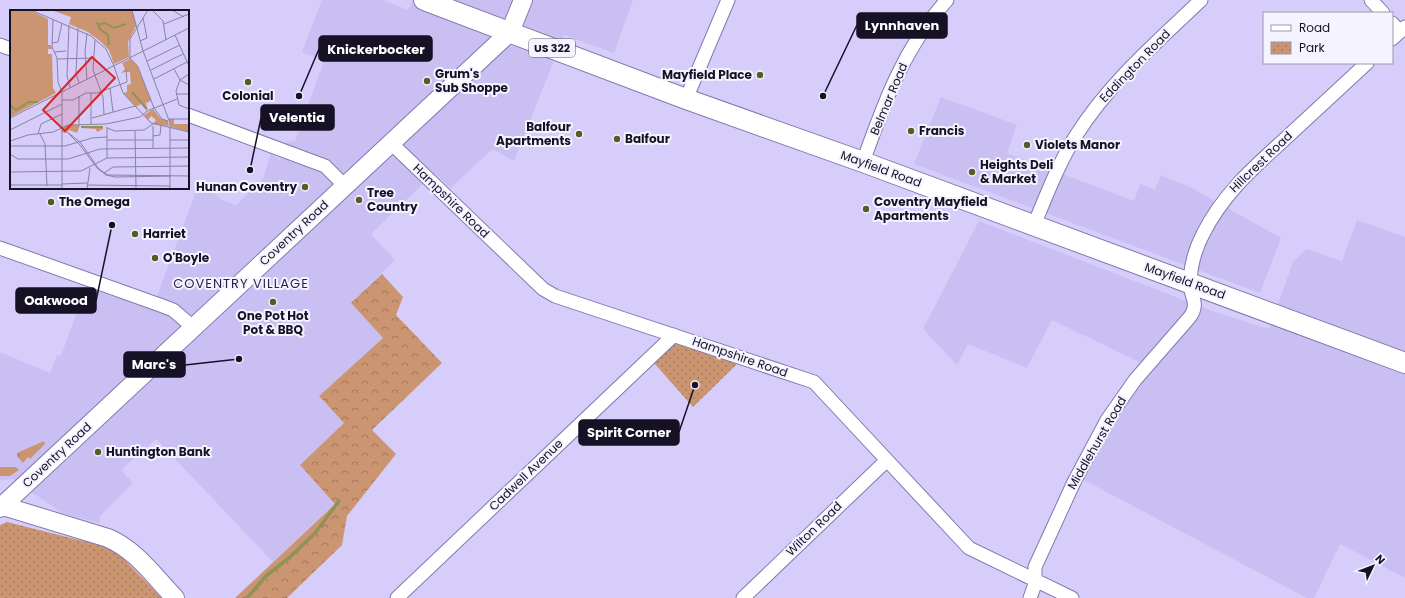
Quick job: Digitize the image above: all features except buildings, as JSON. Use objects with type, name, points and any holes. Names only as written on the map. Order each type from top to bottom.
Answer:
[{"type":"main road","name":"Mayfield Road","points":[[424,0],[686,99],[863,162],[1405,362]]},
{"type":"main road","name":"Coventry Road","points":[[1,505],[148,371],[193,327],[510,32],[523,0]]},
{"type":"main road","points":[[1,505],[119,542],[132,552],[175,598]]},
{"type":"street","points":[[686,99],[728,0]]},
{"type":"street","name":"Belmar Road","points":[[863,162],[881,110],[896,75],[921,33],[948,0]]},
{"type":"street","name":"Eddington Road","points":[[1034,225],[1067,151],[1090,114],[1124,74],[1201,0]]},
{"type":"street","points":[[1371,0],[1382,12]]},
{"type":"street","points":[[0,45],[10,49]]},
{"type":"street","name":"Hillcrest Road","points":[[1189,283],[1192,260],[1202,235],[1220,204],[1240,180],[1365,64]]},
{"type":"street","points":[[189,115],[326,166],[345,186]]},
{"type":"street","name":"Hampshire Road","points":[[391,144],[543,288],[555,296],[814,382],[886,461],[969,548],[1072,598]]},
{"type":"street","points":[[0,248],[173,310],[193,327]]},
{"type":"street","name":"Middlehurst Road","points":[[1030,598],[1034,588],[1035,567],[1063,503],[1107,420],[1134,380],[1194,311],[1195,306],[1189,283]]},
{"type":"street","name":"Cadwell Avenue","points":[[397,598],[674,335]]},
{"type":"street","name":"Wilton Road","points":[[743,598],[886,461]]},
{"type":"shaded area","points":[[322,0],[383,0],[408,10],[413,0],[633,0],[614,53],[564,35],[514,161],[493,149],[451,188],[434,173],[371,234],[395,260],[351,303],[383,338],[319,396],[344,423],[300,465],[335,503],[273,562],[156,439],[121,470],[133,483],[100,516],[99,523],[62,513],[13,479],[0,480],[0,352],[50,373],[57,355],[60,356],[62,353],[86,287],[116,298],[117,296],[152,309],[200,181],[222,200],[236,205],[263,179],[271,153],[280,160],[286,142],[295,141],[324,61],[302,52]]},
{"type":"shaded area","points":[[941,97],[1017,125],[1007,153],[1134,201],[1140,184],[1155,190],[1161,175],[1190,187],[1281,238],[1260,293],[914,164]]},
{"type":"shaded area","points":[[1357,220],[1405,237],[1405,578],[1340,544],[1314,598],[1307,598],[1084,480],[1114,424],[1152,368],[1052,320],[1027,368],[968,344],[957,365],[923,329],[979,221],[1212,311],[1269,329],[1293,262],[1306,249],[1342,261]]},
{"type":"green space","points":[[382,274],[403,297],[396,315],[442,363],[372,430],[396,454],[347,516],[342,545],[287,598],[235,598],[335,504],[300,465],[344,423],[319,396],[383,338],[351,303]]},
{"type":"green space","points":[[676,344],[738,363],[693,407],[654,363],[672,345]]},
{"type":"green space","points":[[44,441],[45,444],[30,459],[28,457],[23,463],[17,456],[17,453]]},
{"type":"green space","points":[[0,467],[16,467],[19,470],[10,476],[0,476]]},
{"type":"green space","points":[[7,522],[103,546],[118,553],[162,598],[0,598],[0,525]]},
{"type":"waterway","points":[[248,597],[266,576],[289,558],[315,533],[339,501]]},
{"type":"place","name":"Mayfield Place","points":[[760,75]]},
{"type":"place","name":"Grum's Sub Shoppe","points":[[427,81]]},
{"type":"place","name":"Colonial","points":[[248,82]]},
{"type":"place","name":"Knickerbocker","points":[[299,96]]},
{"type":"place","name":"Lynnhaven","points":[[823,96]]},
{"type":"place","name":"Francis","points":[[911,131]]},
{"type":"place","name":"Balfour Apartments","points":[[579,134]]},
{"type":"place","name":"Balfour","points":[[617,139]]},
{"type":"place","name":"Violets Manor","points":[[1027,145]]},
{"type":"place","name":"Velentia","points":[[250,170]]},
{"type":"place","name":"Heights Deli & Market","points":[[972,172]]},
{"type":"place","name":"Hunan Coventry","points":[[305,187]]},
{"type":"place","name":"Tree Country","points":[[359,200]]},
{"type":"place","name":"The Omega","points":[[51,202]]},
{"type":"place","name":"Coventry Mayfield Apartments","points":[[866,209]]},
{"type":"place","name":"Oakwood","points":[[112,225]]},
{"type":"place","name":"Harriet","points":[[135,234]]},
{"type":"place","name":"O'Boyle","points":[[155,258]]},
{"type":"place","name":"One Pot Hot Pot & BBQ","points":[[273,302]]},
{"type":"place","name":"Marc's","points":[[239,359]]},
{"type":"place","name":"Spirit Corner","points":[[695,385]]},
{"type":"place","name":"Huntington Bank","points":[[98,452]]},
{"type":"district","name":"COVENTRY VILLAGE","points":[[241,283]]}]
